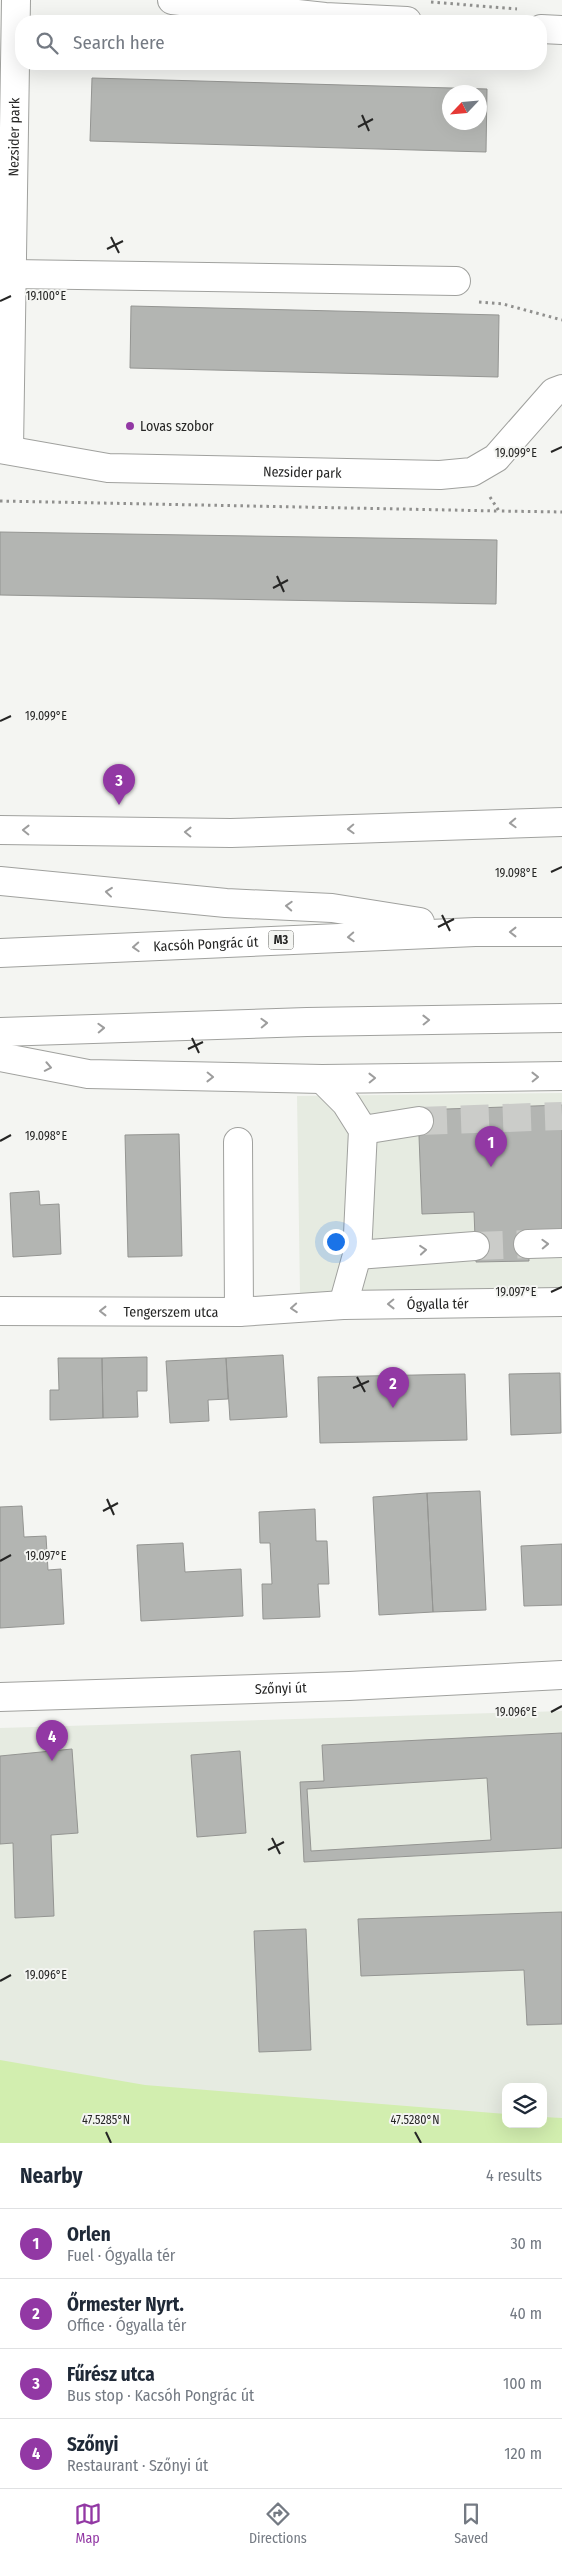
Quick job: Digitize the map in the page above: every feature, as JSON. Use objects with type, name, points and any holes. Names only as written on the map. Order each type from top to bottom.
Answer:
[{"type":"street","name":"Nezsider park","points":[[16,0],[16,15]]},
{"type":"street","points":[[172,0],[326,8],[370,15]]},
{"type":"street","points":[[547,24],[562,30]]},
{"type":"street","name":"Nezsider park","points":[[15,68],[12,274],[4,449],[108,468],[440,475],[472,472],[496,458],[554,392],[562,389]]},
{"type":"street","points":[[12,274],[456,281]]},
{"type":"street","points":[[0,830],[231,833],[562,822]]},
{"type":"street","points":[[0,881],[226,903],[332,908],[475,932]]},
{"type":"street","name":"Kacsóh Pongrác út","points":[[0,953],[475,932],[562,932]]},
{"type":"street","points":[[0,1032],[307,1022],[562,1018]]},
{"type":"street","points":[[0,1057],[88,1074],[322,1079],[562,1076]]},
{"type":"street","points":[[322,1079],[346,1102],[363,1130],[358,1255],[343,1305]]},
{"type":"street","points":[[363,1130],[419,1121]]},
{"type":"street","points":[[238,1142],[239,1312]]},
{"type":"street","points":[[528,1244],[562,1243]]},
{"type":"street","points":[[358,1255],[475,1246]]},
{"type":"street","name":"Ógyalla tér","points":[[343,1305],[562,1302]]},
{"type":"street","name":"Tengerszem utca","points":[[0,1311],[239,1312],[343,1305]]},
{"type":"street","name":"Szőnyi út","points":[[0,1697],[349,1686],[562,1675]]},
{"type":"path","points":[[427,2],[507,15]]},
{"type":"path","points":[[456,281],[457,300],[503,304],[562,320]]},
{"type":"path","points":[[472,472],[499,511]]},
{"type":"path","points":[[0,501],[562,512]]},
{"type":"shaded area","points":[[562,1093],[562,1291],[300,1294],[297,1096]]},
{"type":"shaded area","points":[[562,1711],[562,2143],[0,2143],[0,1728]]},
{"type":"green space","points":[[0,2060],[145,2085],[502,2114],[502,2128],[547,2128],[547,2117],[562,2118],[562,2143],[0,2143]]},
{"type":"building","points":[[92,78],[442,88],[442,130],[486,130],[486,152],[90,141]]},
{"type":"building","points":[[131,306],[499,315],[498,377],[130,368]]},
{"type":"building","points":[[0,532],[497,540],[496,604],[0,595]]},
{"type":"building","points":[[562,1105],[562,1230],[528,1231],[529,1261],[476,1262],[474,1212],[422,1214],[418,1110]]},
{"type":"building","points":[[179,1134],[182,1256],[128,1257],[125,1135]]},
{"type":"building","points":[[39,1191],[40,1205],[59,1204],[61,1254],[13,1257],[10,1193]]},
{"type":"building","points":[[283,1355],[287,1417],[230,1420],[226,1358]]},
{"type":"building","points":[[147,1357],[147,1391],[137,1391],[138,1417],[103,1418],[102,1358]]},
{"type":"building","points":[[58,1358],[102,1358],[103,1418],[50,1420],[50,1390],[59,1390]]},
{"type":"building","points":[[226,1358],[228,1399],[208,1400],[209,1421],[170,1423],[166,1361]]},
{"type":"building","points":[[560,1373],[561,1433],[511,1435],[509,1374]]},
{"type":"building","points":[[465,1374],[467,1440],[320,1443],[318,1377]]},
{"type":"building","points":[[480,1491],[486,1610],[433,1612],[427,1493]]},
{"type":"building","points":[[427,1493],[433,1612],[379,1615],[373,1497]]},
{"type":"building","points":[[22,1506],[24,1537],[46,1536],[48,1570],[61,1569],[64,1624],[0,1628],[0,1507]]},
{"type":"building","points":[[315,1509],[316,1541],[327,1541],[329,1584],[318,1584],[320,1617],[263,1619],[262,1584],[272,1584],[270,1543],[260,1543],[259,1512]]},
{"type":"building","points":[[183,1543],[185,1572],[241,1569],[243,1616],[141,1621],[137,1545]]},
{"type":"building","points":[[562,1544],[562,1605],[524,1606],[521,1546]]},
{"type":"building","points":[[562,1733],[562,1848],[304,1862],[300,1782],[324,1781],[322,1745]]},
{"type":"building","points":[[72,1749],[78,1833],[51,1835],[54,1916],[15,1918],[13,1843],[0,1844],[0,1756]]},
{"type":"building","points":[[240,1751],[246,1833],[197,1837],[191,1755]]},
{"type":"building","points":[[487,1778],[491,1840],[311,1851],[307,1789]]},
{"type":"building","points":[[562,1912],[562,2024],[527,2025],[524,1970],[361,1976],[358,1919]]},
{"type":"building","points":[[306,1929],[311,2050],[259,2052],[254,1931]]},
{"type":"tunnel","points":[[419,1121],[562,1116]]},
{"type":"tunnel","points":[[475,1246],[528,1244]]},
{"type":"place","name":"Lovas szobor","points":[[130,426]]},
{"type":"place","name":"Fűrész utca","points":[[119,805]]},
{"type":"place","name":"Orlen","points":[[491,1167]]},
{"type":"place","name":"Őrmester Nyrt.","points":[[393,1408]]},
{"type":"place","name":"Szőnyi","points":[[52,1761]]}]
